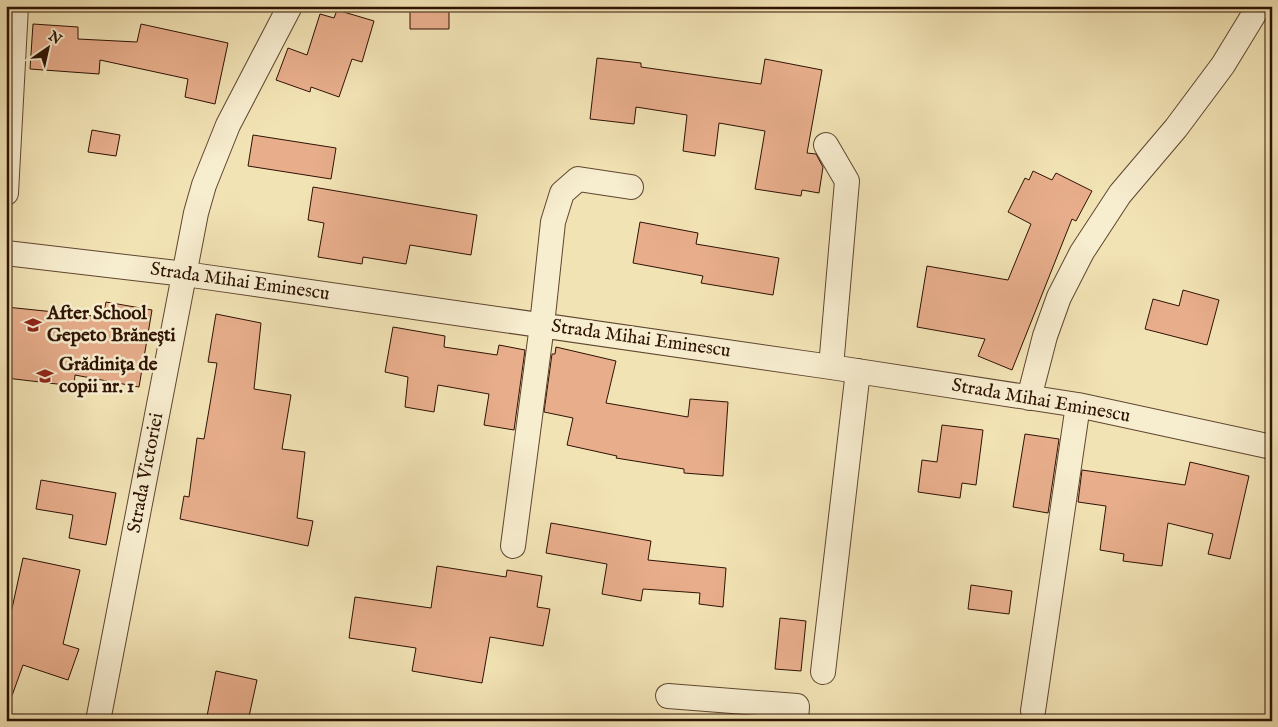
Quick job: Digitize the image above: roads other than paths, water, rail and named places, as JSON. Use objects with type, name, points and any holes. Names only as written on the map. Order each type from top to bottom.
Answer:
[{"type":"street","points":[[6,193],[16,6]]},
{"type":"street","name":"Strada Victoriei","points":[[98,721],[196,213],[214,157],[228,125],[290,6]]},
{"type":"street","points":[[1029,398],[1045,336],[1059,297],[1082,252],[1120,194],[1176,128],[1222,65],[1259,6]]},
{"type":"street","points":[[826,145],[847,181],[831,367]]},
{"type":"street","points":[[513,546],[542,325],[553,222],[562,193],[578,179],[631,186]]},
{"type":"street","name":"Strada Mihai Eminescu","points":[[6,253],[185,274],[858,371],[1078,405],[1272,447]]},
{"type":"street","points":[[823,672],[858,371]]},
{"type":"street","points":[[1033,711],[1078,405]]},
{"type":"street","points":[[668,696],[797,706],[796,721]]},
{"type":"place","name":"After School Gepeto Brănești","points":[[33,325]]},
{"type":"place","name":"Grădinița de copii nr. 1","points":[[45,376]]}]
